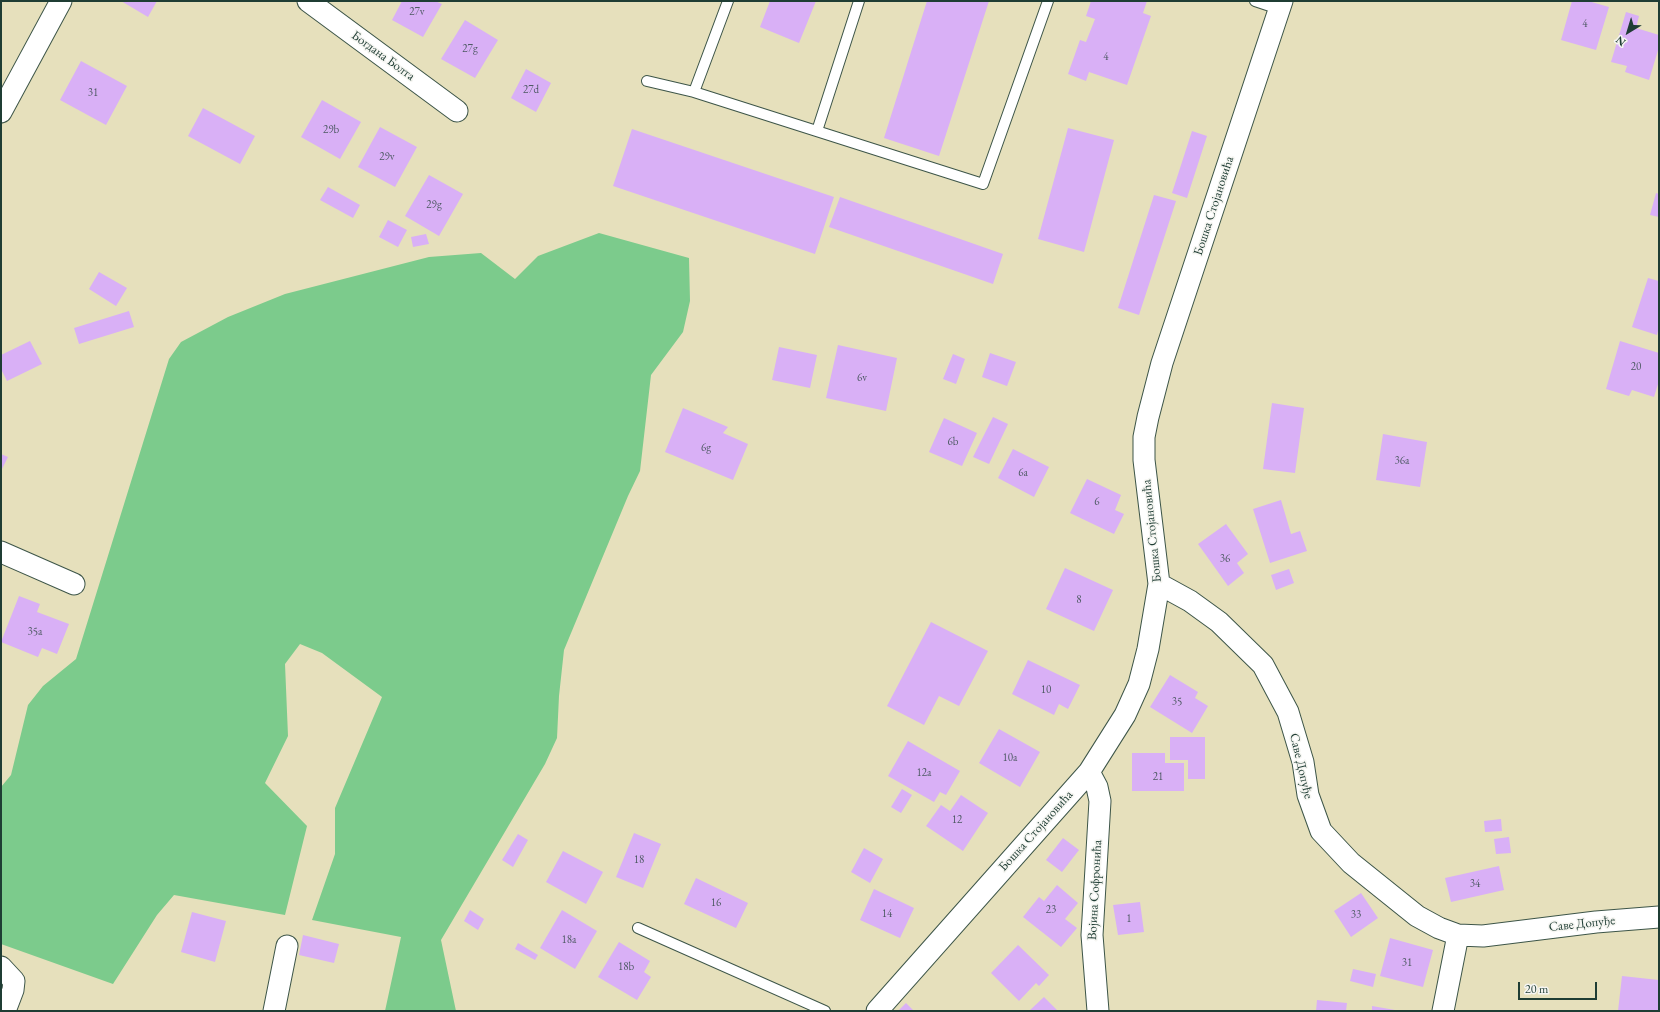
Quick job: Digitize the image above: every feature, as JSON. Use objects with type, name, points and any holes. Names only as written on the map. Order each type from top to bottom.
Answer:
[{"type":"street","points":[[1,112],[61,1]]},
{"type":"street","name":"Богдана Болта","points":[[308,1],[457,111]]},
{"type":"street","name":"Бошка Стојановића","points":[[877,1011],[1089,772],[1125,715],[1139,684],[1148,649],[1159,584],[1144,460],[1144,437],[1148,417],[1164,355],[1280,5]]},
{"type":"street","points":[[1,552],[74,584]]},
{"type":"street","name":"Саве Допуђе","points":[[1159,584],[1190,601],[1214,619],[1263,665],[1288,712],[1303,762],[1312,811],[1321,831],[1351,863],[1418,916],[1439,928],[1458,935],[1483,936],[1596,922],[1659,917]]},
{"type":"street","name":"Војина Софронића","points":[[1089,772],[1100,795],[1092,935],[1098,1011]]},
{"type":"street","points":[[1443,1011],[1458,935]]},
{"type":"street","points":[[274,1011],[287,946]]},
{"type":"street","points":[[1,967],[14,981],[13,990],[4,1011]]},
{"type":"lane","points":[[694,92],[728,1]]},
{"type":"lane","points":[[817,131],[859,1]]},
{"type":"lane","points":[[647,82],[694,92],[983,184],[1048,1]]},
{"type":"lane","points":[[1255,1],[1280,5]]},
{"type":"lane","points":[[638,928],[825,1011]]},
{"type":"green space","points":[[599,233],[689,258],[690,301],[683,332],[651,375],[640,471],[628,496],[564,650],[559,696],[557,738],[545,764],[441,940],[456,1011],[385,1011],[401,937],[312,920],[335,854],[335,808],[382,697],[322,653],[300,644],[285,664],[288,736],[265,783],[307,826],[285,915],[174,895],[157,915],[113,984],[1,944],[1,787],[11,775],[28,705],[43,686],[76,659],[169,359],[181,342],[228,317],[285,294],[429,257],[481,253],[515,279],[538,256]]},
{"type":"building","points":[[121,1],[157,1],[148,17]]},
{"type":"building","points":[[402,1],[435,1],[442,4],[423,37],[392,20]]},
{"type":"building","points":[[770,1],[816,1],[799,43],[760,27]]},
{"type":"building","points":[[927,1],[989,1],[939,156],[884,138]]},
{"type":"building","points":[[1091,1],[1147,1],[1143,13],[1151,16],[1127,85],[1089,72],[1086,81],[1068,74],[1080,40],[1086,42],[1095,19],[1086,16]]},
{"type":"building","points":[[1572,1],[1588,1],[1609,7],[1596,50],[1561,40]]},
{"type":"building","points":[[1626,12],[1639,16],[1636,28],[1659,35],[1659,47],[1649,80],[1625,72],[1627,66],[1611,62]]},
{"type":"building","points":[[465,20],[498,40],[475,78],[441,59]]},
{"type":"building","points":[[81,61],[127,86],[106,125],[60,100]]},
{"type":"building","points":[[526,69],[551,83],[536,112],[511,98]]},
{"type":"building","points":[[322,100],[361,122],[340,159],[301,137]]},
{"type":"building","points":[[203,108],[255,136],[240,164],[188,136]]},
{"type":"building","points":[[380,127],[417,147],[395,187],[358,167]]},
{"type":"building","points":[[1068,128],[1114,140],[1084,252],[1038,239]]},
{"type":"building","points":[[632,129],[834,197],[815,254],[613,186]]},
{"type":"building","points":[[1192,131],[1207,136],[1187,198],[1172,193]]},
{"type":"building","points":[[429,175],[463,194],[439,236],[405,216]]},
{"type":"building","points":[[328,187],[360,205],[353,218],[320,200]]},
{"type":"building","points":[[1656,193],[1659,194],[1659,217],[1650,215]]},
{"type":"building","points":[[1154,195],[1176,201],[1139,315],[1118,308]]},
{"type":"building","points":[[840,197],[1003,254],[993,284],[829,227]]},
{"type":"building","points":[[388,220],[407,230],[398,247],[379,237]]},
{"type":"building","points":[[426,234],[429,244],[413,247],[411,237]]},
{"type":"building","points":[[99,272],[127,288],[116,306],[89,289]]},
{"type":"building","points":[[1648,278],[1659,281],[1659,327],[1657,335],[1632,327]]},
{"type":"building","points":[[129,311],[134,327],[79,344],[74,328]]},
{"type":"building","points":[[30,341],[42,364],[7,381],[1,369],[1,355]]},
{"type":"building","points":[[1620,341],[1659,353],[1659,381],[1654,397],[1632,390],[1629,396],[1606,389]]},
{"type":"building","points":[[838,345],[897,358],[886,411],[826,398]]},
{"type":"building","points":[[779,347],[817,355],[810,388],[772,380]]},
{"type":"building","points":[[990,353],[1016,362],[1007,386],[982,377]]},
{"type":"building","points":[[953,354],[965,359],[956,384],[943,379]]},
{"type":"building","points":[[1272,403],[1304,408],[1295,473],[1263,469]]},
{"type":"building","points":[[683,408],[728,427],[723,433],[748,444],[733,480],[665,452]]},
{"type":"building","points":[[993,417],[1008,424],[989,464],[973,457]]},
{"type":"building","points":[[944,418],[977,433],[962,466],[929,452]]},
{"type":"building","points":[[1383,434],[1427,442],[1420,487],[1376,480]]},
{"type":"building","points":[[1013,449],[1049,467],[1034,497],[998,478]]},
{"type":"building","points":[[1,454],[8,457],[1,471]]},
{"type":"building","points":[[1087,479],[1121,495],[1115,510],[1124,514],[1114,534],[1070,513]]},
{"type":"building","points":[[1281,500],[1291,534],[1300,531],[1307,551],[1270,563],[1253,509]]},
{"type":"building","points":[[1226,524],[1248,554],[1237,563],[1244,573],[1228,586],[1198,544]]},
{"type":"building","points":[[1065,568],[1113,590],[1094,631],[1046,609]]},
{"type":"building","points":[[1289,569],[1294,583],[1276,590],[1271,575]]},
{"type":"building","points":[[19,596],[40,604],[37,612],[69,624],[57,654],[42,648],[38,657],[1,642]]},
{"type":"building","points":[[931,622],[988,651],[959,706],[939,696],[924,725],[887,706]]},
{"type":"building","points":[[1028,660],[1080,685],[1068,709],[1059,704],[1054,715],[1012,694]]},
{"type":"building","points":[[1170,675],[1198,692],[1195,698],[1208,706],[1192,733],[1150,707]]},
{"type":"building","points":[[999,729],[1040,752],[1020,787],[979,763]]},
{"type":"building","points":[[1170,737],[1205,737],[1205,779],[1188,779],[1188,760],[1170,760]]},
{"type":"building","points":[[908,741],[960,771],[946,795],[940,792],[934,802],[888,776]]},
{"type":"building","points":[[1132,753],[1165,753],[1165,763],[1184,763],[1184,791],[1132,791]]},
{"type":"building","points":[[902,789],[912,795],[901,813],[891,807]]},
{"type":"building","points":[[961,795],[988,813],[963,851],[926,826],[941,805],[950,811]]},
{"type":"building","points":[[1501,819],[1502,831],[1485,832],[1484,821]]},
{"type":"building","points":[[634,833],[661,844],[643,888],[616,877]]},
{"type":"building","points":[[518,834],[528,840],[513,867],[502,860]]},
{"type":"building","points":[[1509,837],[1511,853],[1496,854],[1494,839]]},
{"type":"building","points":[[1063,838],[1079,850],[1062,872],[1046,860]]},
{"type":"building","points":[[864,848],[883,859],[870,883],[851,872]]},
{"type":"building","points":[[563,851],[603,872],[586,904],[546,882]]},
{"type":"building","points":[[1499,866],[1504,890],[1451,902],[1445,878]]},
{"type":"building","points":[[696,878],[748,903],[736,928],[684,904]]},
{"type":"building","points":[[1057,885],[1078,903],[1065,919],[1077,928],[1061,947],[1023,917],[1039,897],[1044,901]]},
{"type":"building","points":[[874,889],[914,908],[900,938],[860,920]]},
{"type":"building","points":[[1361,893],[1378,918],[1351,937],[1334,911]]},
{"type":"building","points":[[1140,902],[1144,932],[1118,935],[1113,905]]},
{"type":"building","points":[[470,910],[484,919],[478,930],[464,921]]},
{"type":"building","points":[[562,910],[597,931],[575,969],[540,948]]},
{"type":"building","points":[[192,912],[226,921],[215,962],[181,952]]},
{"type":"building","points":[[303,935],[339,944],[334,963],[299,955]]},
{"type":"building","points":[[1390,938],[1433,950],[1423,987],[1380,976]]},
{"type":"building","points":[[619,942],[650,961],[644,972],[651,977],[637,1000],[598,977]]},
{"type":"building","points":[[518,943],[538,955],[535,960],[515,949]]},
{"type":"building","points":[[1018,945],[1049,975],[1039,986],[1036,983],[1019,1001],[991,973]]},
{"type":"building","points":[[1353,969],[1376,974],[1373,987],[1350,981]]},
{"type":"building","points":[[1622,976],[1659,980],[1659,1011],[1618,1011]]},
{"type":"building","points":[[1044,997],[1058,1011],[1029,1011]]},
{"type":"building","points":[[1317,1000],[1347,1003],[1346,1011],[1316,1011]]},
{"type":"building","points":[[906,1003],[914,1011],[898,1011]]},
{"type":"building","points":[[1372,1006],[1395,1010],[1395,1011],[1372,1011]]}]
